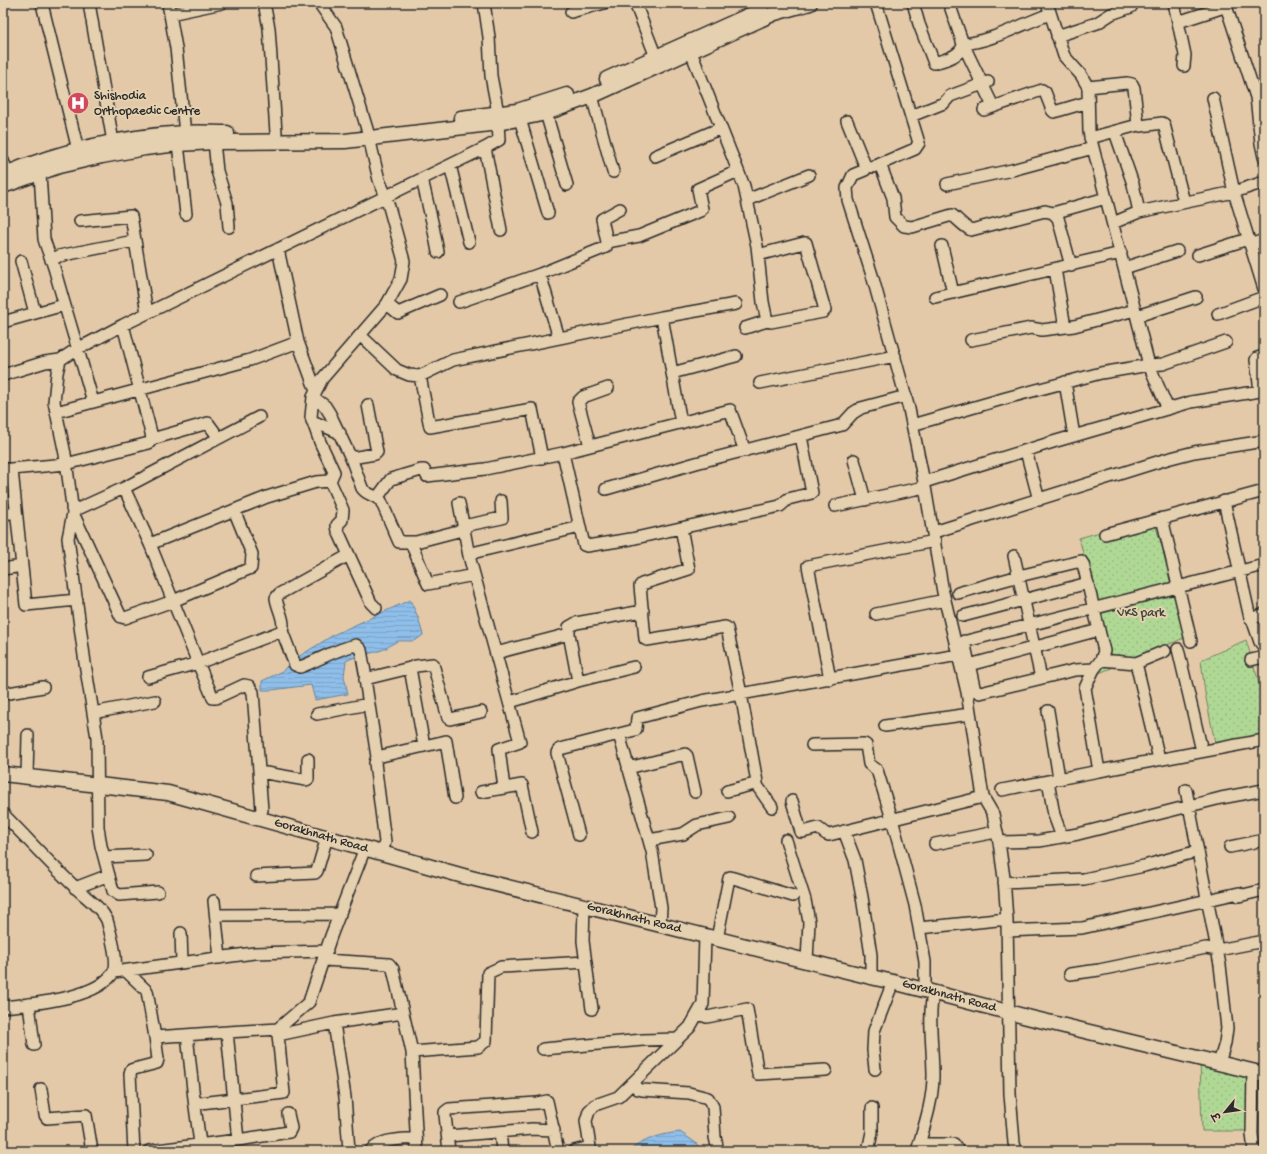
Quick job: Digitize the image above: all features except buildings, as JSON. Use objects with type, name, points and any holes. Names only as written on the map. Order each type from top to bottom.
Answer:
[{"type":"main road","points":[[498,118],[588,87],[777,3]]},
{"type":"main road","points":[[3,186],[59,166],[145,148],[182,138],[214,142],[345,141],[368,134],[498,118],[520,119],[546,113],[592,96],[775,13],[810,3]]},
{"type":"main road","points":[[5,170],[113,142],[276,133],[334,132],[368,134]]},
{"type":"main road","name":"Gorakhnath Road","points":[[3,774],[168,793],[467,877],[893,982],[1008,1012],[1258,1072]]},
{"type":"street","points":[[168,3],[176,48],[186,214]]},
{"type":"street","points":[[170,14],[222,3]]},
{"type":"street","points":[[264,3],[269,28],[276,133]]},
{"type":"street","points":[[320,3],[336,27],[368,134],[379,180],[386,196],[404,261],[401,279],[387,304],[322,379],[314,394],[311,417],[320,442],[334,472],[330,481],[343,510],[342,520],[337,525],[338,531],[371,603],[376,608]]},
{"type":"street","points":[[3,375],[45,362],[60,360],[78,348],[122,325],[499,140],[498,118],[491,76],[489,37],[484,3]]},
{"type":"street","points":[[571,12],[604,3]]},
{"type":"street","points":[[635,3],[656,57]]},
{"type":"street","points":[[876,3],[919,143],[915,150],[853,175],[847,188],[848,200],[872,275],[906,396],[945,600],[959,642],[969,665],[975,690],[980,693],[1098,665],[1136,663],[1166,651]]},
{"type":"street","points":[[913,3],[919,24],[934,63],[959,53],[963,49],[963,44]]},
{"type":"street","points":[[949,3],[963,44],[986,83],[988,106],[1042,90],[1045,92],[1054,112],[1088,102]]},
{"type":"street","points":[[1047,3],[1064,56],[1081,75],[1088,86],[1089,132],[1149,365],[1168,409]]},
{"type":"street","points":[[1174,3],[1185,54],[1184,66]]},
{"type":"street","points":[[42,4],[78,150]]},
{"type":"street","points":[[1057,36],[1098,23],[1111,14],[1131,7]]},
{"type":"street","points":[[1178,22],[1224,7],[1227,10],[1256,97],[1261,121],[1264,157]]},
{"type":"street","points":[[90,9],[113,142]]},
{"type":"street","points":[[963,44],[1002,34],[1030,21],[1050,14]]},
{"type":"street","points":[[690,52],[744,186],[758,255],[763,302],[767,321]]},
{"type":"street","points":[[911,116],[944,103],[950,96],[986,83]]},
{"type":"street","points":[[1088,86],[1127,83],[1132,84],[1134,88],[1138,125]]},
{"type":"street","points":[[592,96],[613,172]]},
{"type":"street","points":[[1213,98],[1234,192],[1264,289]]},
{"type":"street","points":[[546,113],[567,184]]},
{"type":"street","points":[[520,119],[548,213]]},
{"type":"street","points":[[847,121],[865,169]]},
{"type":"street","points":[[947,184],[1012,170],[1092,143],[1115,132],[1138,125],[1141,126],[1162,122],[1164,124],[1184,202]]},
{"type":"street","points":[[655,156],[720,128]]},
{"type":"street","points":[[1115,132],[1133,184],[1139,212]]},
{"type":"street","points":[[214,142],[217,171],[227,203],[229,227]]},
{"type":"street","points":[[485,148],[501,230]]},
{"type":"street","points":[[880,164],[893,198],[895,217],[904,226],[912,227],[952,215],[971,230],[1045,211],[1053,213],[1106,198]]},
{"type":"street","points":[[450,165],[469,242]]},
{"type":"street","points":[[607,242],[639,236],[702,209],[698,189],[738,171]]},
{"type":"street","points":[[40,173],[44,239],[94,402]]},
{"type":"street","points":[[747,200],[809,175]]},
{"type":"street","points":[[422,179],[434,226],[438,252]]},
{"type":"street","points":[[1113,223],[1139,212],[1151,211],[1184,202],[1234,192],[1264,182]]},
{"type":"street","points":[[459,302],[540,274],[606,247],[607,242],[602,219],[620,209]]},
{"type":"street","points":[[1053,213],[1058,218],[1071,266]]},
{"type":"street","points":[[80,221],[130,216],[132,218],[134,241],[147,313]]},
{"type":"street","points":[[1198,254],[1264,240]]},
{"type":"street","points":[[51,260],[59,256],[134,241]]},
{"type":"street","points":[[745,328],[767,321],[771,322],[823,312],[825,310],[806,243],[758,255]]},
{"type":"street","points":[[942,246],[953,293]]},
{"type":"street","points":[[278,249],[298,342],[314,394],[328,410],[340,433],[363,490],[381,501],[397,540],[401,542],[411,542],[458,531],[468,525],[502,518],[501,501]]},
{"type":"street","points":[[1124,268],[1177,251]]},
{"type":"street","points":[[935,297],[1071,266],[1120,253]]},
{"type":"street","points":[[21,261],[35,313]]},
{"type":"street","points":[[1055,269],[1066,327]]},
{"type":"street","points":[[540,274],[559,338]]},
{"type":"street","points":[[387,304],[398,313],[440,295]]},
{"type":"street","points":[[971,340],[1031,328],[1042,330],[1066,327],[1136,313],[1196,297]]},
{"type":"street","points":[[1218,314],[1264,297]]},
{"type":"street","points":[[360,335],[398,370],[409,375],[420,376],[453,360],[662,317],[736,304]]},
{"type":"street","points":[[3,322],[64,305]]},
{"type":"street","points":[[662,317],[682,423]]},
{"type":"street","points":[[122,325],[152,440]]},
{"type":"street","points":[[56,412],[250,360],[298,342]]},
{"type":"street","points":[[912,425],[1101,373],[1163,364],[1226,342]]},
{"type":"street","points":[[672,373],[736,356]]},
{"type":"street","points":[[760,383],[895,356]]},
{"type":"street","points":[[835,506],[866,500],[924,484],[1026,450],[1191,402],[1262,390],[1256,360],[1257,358],[1264,356]]},
{"type":"street","points":[[60,360],[54,402],[66,464],[72,511],[68,538],[97,738],[98,827],[100,846],[113,891],[116,894],[158,892]]},
{"type":"street","points":[[420,376],[430,427],[532,409],[542,458]]},
{"type":"street","points":[[1065,382],[1074,436]]},
{"type":"street","points":[[590,446],[578,402],[583,397],[608,388]]},
{"type":"street","points":[[606,489],[842,425],[853,413],[861,408],[906,396]]},
{"type":"street","points":[[351,458],[375,454],[377,452],[368,405]]},
{"type":"street","points":[[377,498],[391,479],[421,470],[424,470],[427,476],[485,469],[542,458],[730,410],[744,451]]},
{"type":"street","points":[[72,511],[124,488],[259,417]]},
{"type":"street","points":[[312,421],[340,433]]},
{"type":"street","points":[[7,469],[66,464],[149,443],[152,440],[208,423],[219,438]]},
{"type":"street","points":[[564,453],[584,545],[587,546],[631,539],[780,506],[788,499],[812,493],[801,436]]},
{"type":"street","points":[[830,679],[808,566],[934,537],[1039,500],[1167,459],[1194,452],[1264,441]]},
{"type":"street","points":[[1026,450],[1039,500]]},
{"type":"street","points":[[854,460],[866,500]]},
{"type":"street","points":[[7,469],[12,470],[26,605],[77,600]]},
{"type":"street","points":[[150,544],[267,497],[316,482],[330,481]]},
{"type":"street","points":[[124,488],[150,544],[198,663],[214,698],[244,685],[249,686],[253,692],[262,810],[257,818]]},
{"type":"street","points":[[1105,534],[1264,491]]},
{"type":"street","points":[[1224,501],[1250,618],[1252,619],[1260,642],[1264,648]]},
{"type":"street","points":[[459,503],[474,576],[520,742],[498,749],[504,788]]},
{"type":"street","points":[[72,511],[121,617],[125,618],[173,601],[251,568],[252,554],[234,510]]},
{"type":"street","points":[[3,514],[16,512]]},
{"type":"street","points":[[1162,518],[1191,642]]},
{"type":"street","points":[[469,556],[472,553],[580,528]]},
{"type":"street","points":[[681,528],[689,569],[640,585],[646,640],[727,628],[742,694],[756,784],[772,807]]},
{"type":"street","points":[[411,542],[428,584],[474,576]]},
{"type":"street","points":[[349,556],[279,594],[276,598],[276,603],[284,626],[282,631],[296,665],[300,667],[347,647],[356,646],[361,650],[377,757],[375,763],[385,842],[382,853]]},
{"type":"street","points":[[1014,556],[1041,678]]},
{"type":"street","points":[[958,593],[1081,561],[1088,583],[1104,651],[1085,688],[1099,771]]},
{"type":"street","points":[[959,642],[1264,565]]},
{"type":"street","points":[[3,568],[22,566]]},
{"type":"street","points":[[963,616],[1088,583]]},
{"type":"street","points":[[876,614],[945,600]]},
{"type":"street","points":[[578,681],[569,627],[576,623],[642,611]]},
{"type":"street","points":[[1252,619],[1264,614]]},
{"type":"street","points":[[969,665],[1099,630]]},
{"type":"street","points":[[148,677],[198,663],[282,631]]},
{"type":"street","points":[[496,653],[569,634]]},
{"type":"street","points":[[959,642],[958,655],[967,692],[984,797],[993,814],[998,837],[1004,883],[1007,919],[1010,1094],[1016,1151]]},
{"type":"street","points":[[1178,650],[1202,751]]},
{"type":"street","points":[[579,835],[558,750],[636,730],[637,718],[702,701],[958,655]]},
{"type":"street","points":[[1252,660],[1264,657]]},
{"type":"street","points":[[1136,663],[1159,759]]},
{"type":"street","points":[[366,678],[416,666],[433,664],[448,718],[450,719],[481,712]]},
{"type":"street","points":[[510,702],[578,681],[634,667]]},
{"type":"street","points":[[410,668],[424,746]]},
{"type":"street","points":[[3,694],[43,687]]},
{"type":"street","points":[[93,713],[155,701]]},
{"type":"street","points":[[317,714],[369,704]]},
{"type":"street","points":[[1048,711],[1054,815],[1062,837]]},
{"type":"street","points":[[885,726],[970,714]]},
{"type":"street","points":[[619,734],[652,851],[661,908],[660,924]]},
{"type":"street","points":[[27,777],[28,735]]},
{"type":"street","points":[[1002,790],[1264,740]]},
{"type":"street","points":[[377,757],[446,741],[455,798]]},
{"type":"street","points":[[812,745],[865,744],[868,762],[877,770],[915,905],[929,992],[933,1076],[930,1098],[918,1147],[954,1144],[958,1151]]},
{"type":"street","points":[[628,768],[685,754],[687,756],[695,792]]},
{"type":"street","points":[[260,772],[306,780],[308,779],[308,759]]},
{"type":"street","points":[[727,791],[756,784]]},
{"type":"street","points":[[481,792],[521,785],[523,786],[532,832]]},
{"type":"street","points":[[1186,790],[1220,965],[1227,1028],[1225,1043],[1219,1063]]},
{"type":"street","points":[[935,844],[998,837],[1039,841],[1078,834],[1189,805],[1264,790]]},
{"type":"street","points":[[792,801],[802,832],[818,828],[827,834],[984,797]]},
{"type":"street","points":[[3,814],[75,888],[100,910],[107,920],[116,964],[114,972],[105,981],[94,988],[74,996],[3,1007]]},
{"type":"street","points":[[649,840],[683,834],[697,825],[729,818]]},
{"type":"street","points":[[844,831],[855,860],[862,897],[871,955],[871,977]]},
{"type":"street","points":[[256,876],[315,873],[327,838]]},
{"type":"street","points":[[786,840],[805,900],[809,922],[806,961]]},
{"type":"street","points":[[1230,847],[1264,840]]},
{"type":"street","points":[[278,1032],[309,1002],[340,914],[366,848]]},
{"type":"street","points":[[1004,883],[1084,878],[1144,866],[1198,851]]},
{"type":"street","points":[[104,857],[146,855]]},
{"type":"street","points":[[75,888],[109,875]]},
{"type":"street","points":[[574,1151],[592,1149],[586,1121],[589,1111],[595,1105],[618,1096],[690,1027],[698,1014],[703,1004],[711,937],[729,878],[730,877],[793,896]]},
{"type":"street","points":[[1007,932],[1082,928],[1208,900],[1264,890]]},
{"type":"street","points":[[214,901],[220,958]]},
{"type":"street","points":[[584,906],[583,941],[592,1009]]},
{"type":"street","points":[[216,915],[340,914]]},
{"type":"street","points":[[919,928],[1007,919]]},
{"type":"street","points":[[180,933],[182,963]]},
{"type":"street","points":[[1070,974],[1099,970],[1206,948],[1218,950],[1264,941]]},
{"type":"street","points":[[114,972],[254,953],[325,956],[388,964],[393,969],[412,1052],[417,1151]]},
{"type":"street","points":[[412,1052],[478,1047],[486,1041],[488,973],[494,969],[586,962]]},
{"type":"street","points":[[126,971],[147,991],[158,1059],[157,1063],[134,1069],[130,1074],[134,1151]]},
{"type":"street","points":[[875,1069],[873,1050],[874,1031],[893,982]]},
{"type":"street","points":[[29,1004],[34,1045]]},
{"type":"street","points":[[698,1014],[707,1017],[747,1009],[758,1074],[826,1070]]},
{"type":"street","points":[[155,1037],[227,1032],[278,1032],[403,1012]]},
{"type":"street","points":[[334,1023],[345,1097],[349,1151]]},
{"type":"street","points":[[227,1032],[238,1140]]},
{"type":"street","points":[[194,1099],[201,1103],[284,1093],[278,1032]]},
{"type":"street","points":[[187,1035],[201,1148]]},
{"type":"street","points":[[543,1049],[643,1040],[678,1039]]},
{"type":"street","points":[[1254,1151],[1252,1134],[1258,1072]]},
{"type":"street","points":[[632,1083],[638,1089],[642,1090],[689,1093],[708,1098],[713,1106],[715,1137],[718,1151]]},
{"type":"street","points":[[41,1089],[45,1115],[48,1118],[86,1115],[92,1151]]},
{"type":"street","points":[[449,1151],[445,1115],[449,1109],[547,1101],[558,1151]]},
{"type":"street","points":[[868,1151],[872,1132],[872,1108]]},
{"type":"street","points":[[149,1151],[201,1148],[238,1140],[289,1132],[291,1128],[288,1114]]},
{"type":"street","points":[[448,1136],[532,1129],[554,1130]]},
{"type":"street","points":[[500,1132],[502,1151]]},
{"type":"street","points":[[370,1151],[384,1141],[416,1138]]},
{"type":"green space","name":"VKS park","points":[[1153,517],[1189,636],[1092,676],[1106,660],[1109,648],[1079,538]]},
{"type":"green space","points":[[1246,640],[1264,699],[1264,740],[1216,748],[1205,693],[1201,660]]},
{"type":"green space","points":[[1200,1060],[1252,1072],[1250,1131],[1202,1131]]},
{"type":"water","points":[[410,600],[418,617],[423,635],[414,641],[399,641],[382,650],[346,661],[344,676],[348,694],[315,700],[311,685],[262,690],[262,681],[283,671],[290,662],[335,634]]},
{"type":"water","points":[[680,1132],[696,1143],[701,1151],[629,1151],[641,1143],[653,1138]]},
{"type":"place","name":"Shishodia Orthopaedic Centre","points":[[78,103]]}]
